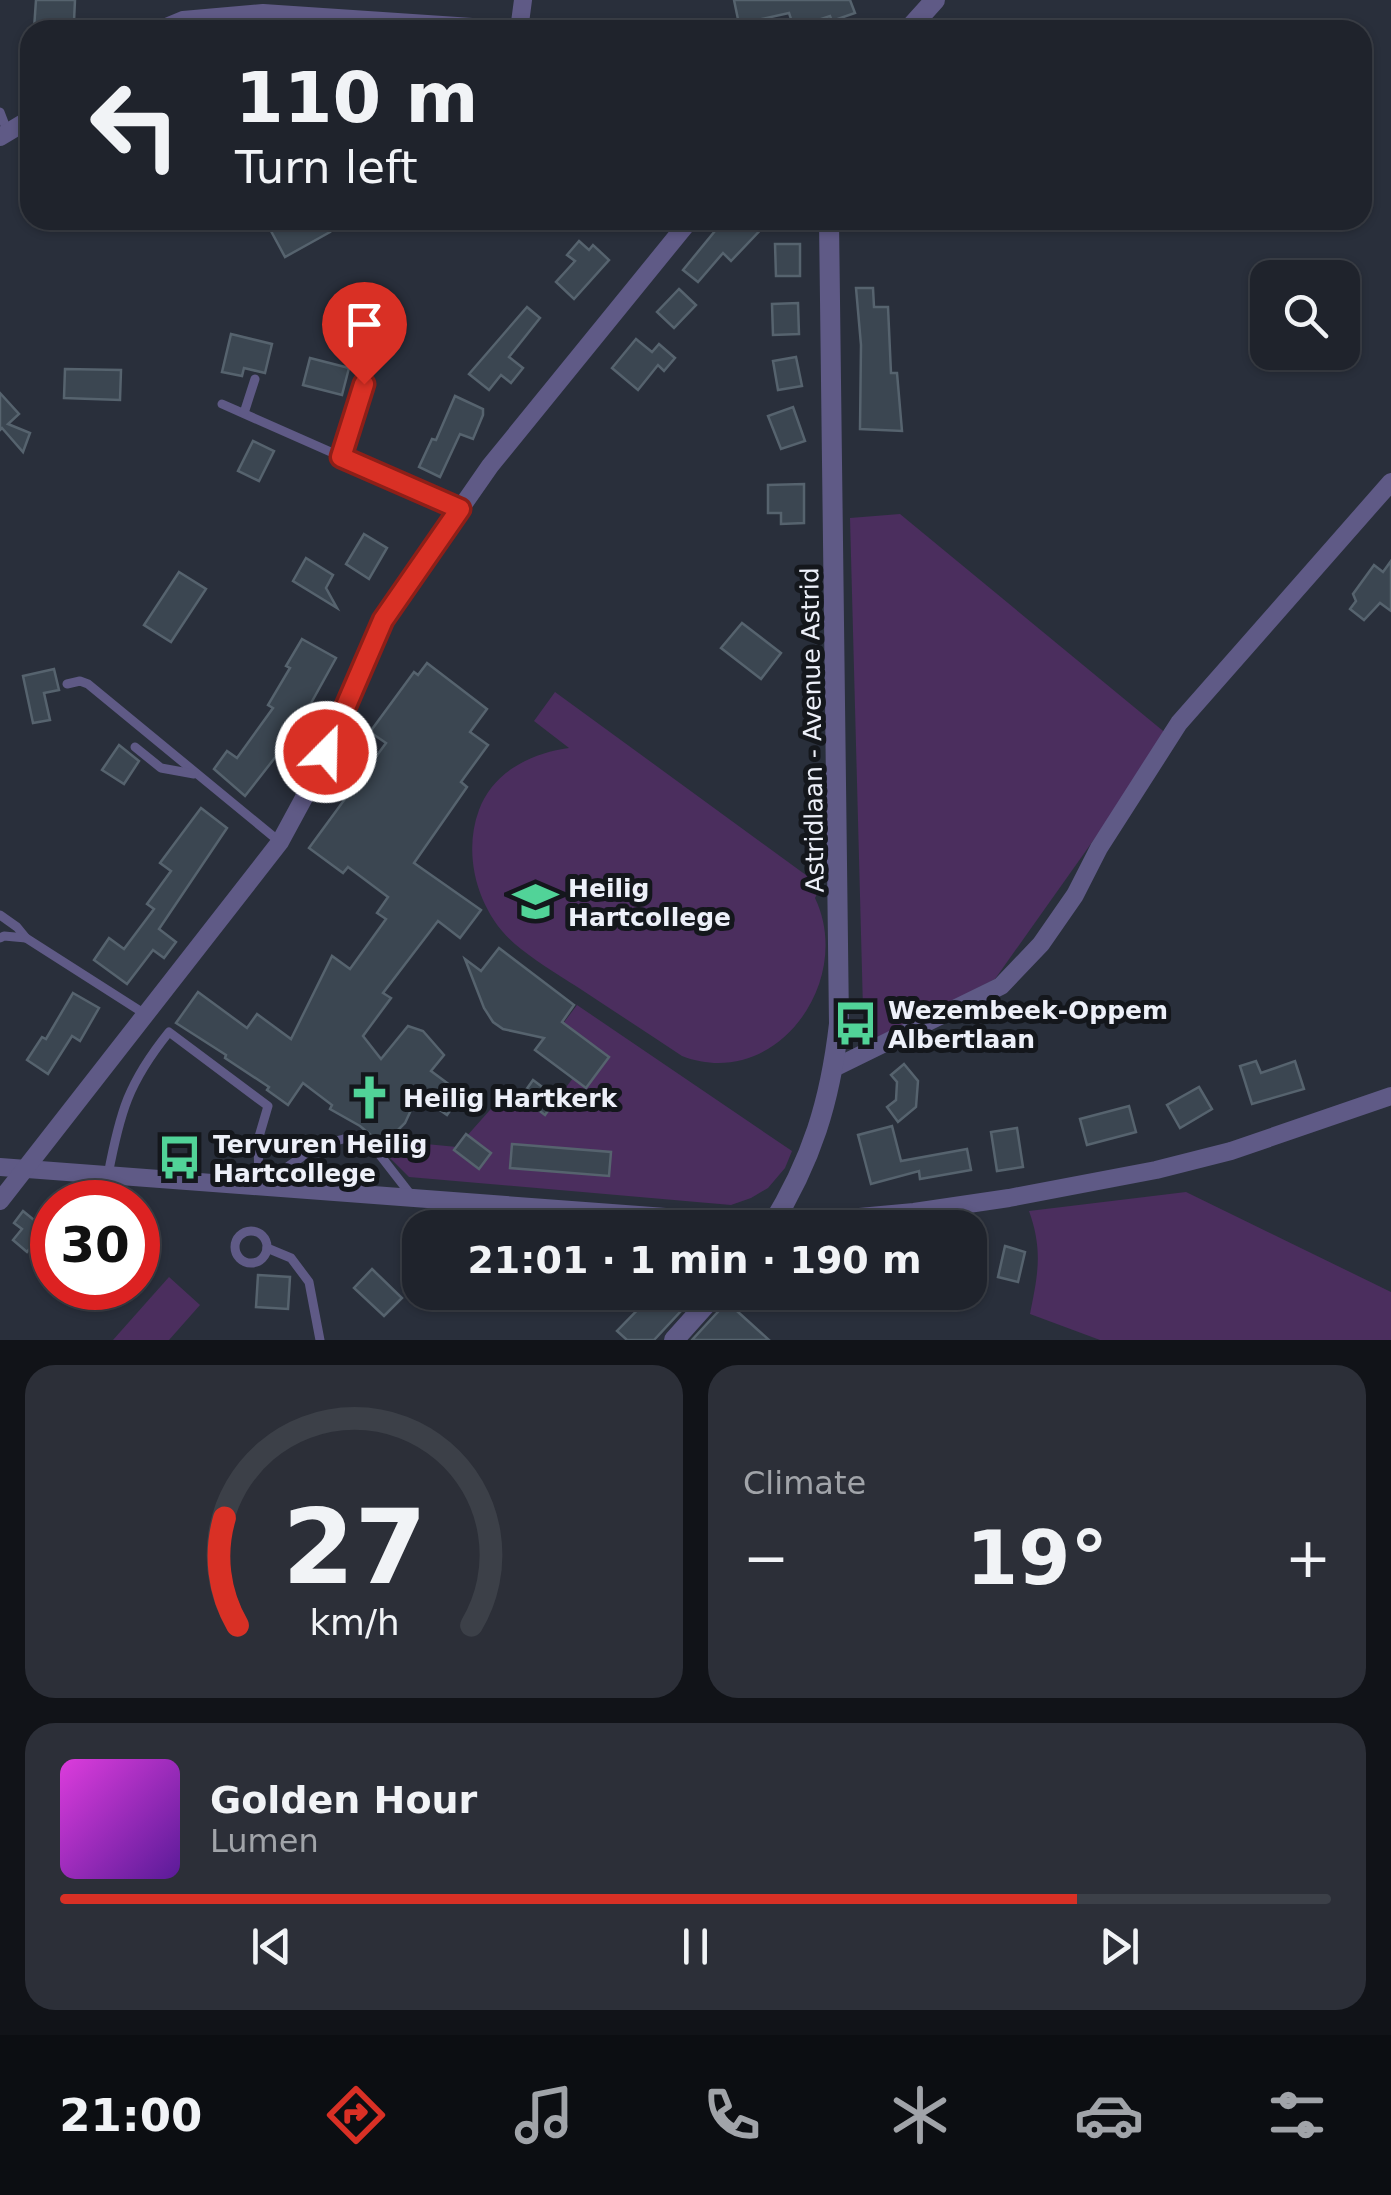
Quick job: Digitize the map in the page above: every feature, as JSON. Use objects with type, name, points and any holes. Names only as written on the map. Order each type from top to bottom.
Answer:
[{"type":"street","points":[[917,20],[935,0]]},
{"type":"street","points":[[184,20],[264,13],[368,20]]},
{"type":"street","points":[[0,1201],[280,842],[320,766],[383,620],[490,466],[682,230]]},
{"type":"street","name":"Astridlaan - Avenue Astrid","points":[[780,1210],[802,1172],[826,1110],[834,1068],[841,982],[829,230]]},
{"type":"street","points":[[834,1068],[1001,986],[1029,958],[1075,894],[1099,848],[1180,723],[1391,482]]},
{"type":"street","points":[[911,1210],[990,1201],[1156,1170],[1231,1151],[1391,1096]]},
{"type":"street","points":[[0,1168],[552,1210]]},
{"type":"street","points":[[674,1340],[702,1310]]},
{"type":"lane","points":[[0,112],[4,135]]},
{"type":"lane","points":[[244,414],[255,379]]},
{"type":"lane","points":[[341,457],[364,384]]},
{"type":"lane","points":[[222,404],[460,509]]},
{"type":"lane","points":[[68,684],[88,684],[280,842]]},
{"type":"lane","points":[[135,747],[161,768],[196,774]]},
{"type":"lane","points":[[0,915],[26,938],[145,1014]]},
{"type":"lane","points":[[0,938],[26,938]]},
{"type":"lane","points":[[108,1175],[125,1100],[143,1064],[169,1032],[268,1106],[258,1140],[260,1187]]},
{"type":"lane","points":[[260,1187],[317,1146],[350,1137],[370,1144],[415,1200]]},
{"type":"lane","points":[[267,1248],[290,1258],[309,1282],[320,1340]]},
{"type":"shaded area","points":[[900,514],[1168,735],[995,979],[871,1042],[863,1009],[850,518]]},
{"type":"shaded area","points":[[555,692],[821,886],[815,898],[825,930],[824,963],[815,994],[798,1022],[775,1044],[748,1058],[716,1063],[682,1056],[529,955],[495,921],[478,886],[472,848],[474,828],[485,797],[504,775],[541,754],[569,748],[534,721]]},
{"type":"shaded area","points":[[577,1005],[792,1151],[785,1168],[768,1188],[731,1205],[409,1177],[383,1151],[395,1141],[457,1147],[506,1092],[522,1096],[546,1114],[573,1078],[562,1025]]},
{"type":"shaded area","points":[[1186,1192],[1391,1292],[1391,1340],[1100,1340],[1030,1314],[1038,1262],[1029,1211]]},
{"type":"shaded area","points":[[169,1277],[200,1305],[169,1340],[113,1340],[140,1310],[160,1310],[160,1287]]},
{"type":"building","points":[[36,0],[75,0],[74,20],[35,20]]},
{"type":"building","points":[[734,0],[850,0],[855,13],[835,20],[830,16],[791,20],[789,13],[738,20]]},
{"type":"building","points":[[329,230],[330,232],[285,257],[271,231]]},
{"type":"building","points":[[716,230],[760,230],[731,261],[723,253],[698,282],[683,270]]},
{"type":"building","points":[[579,241],[589,250],[593,245],[609,260],[574,299],[556,282],[575,261],[567,255]]},
{"type":"building","points":[[775,244],[800,244],[800,276],[776,276]]},
{"type":"building","points":[[856,288],[873,288],[874,307],[888,307],[891,373],[897,373],[902,431],[860,429],[861,345]]},
{"type":"building","points":[[679,289],[696,305],[674,328],[657,312]]},
{"type":"building","points":[[798,303],[799,334],[773,335],[772,304]]},
{"type":"building","points":[[527,307],[540,318],[509,357],[523,368],[511,383],[501,375],[489,390],[469,374]]},
{"type":"building","points":[[231,334],[272,344],[265,373],[244,368],[242,376],[222,372]]},
{"type":"building","points":[[636,339],[652,352],[659,344],[675,358],[664,371],[658,365],[638,390],[612,368]]},
{"type":"building","points":[[796,357],[802,386],[778,390],[773,361]]},
{"type":"building","points":[[310,358],[349,368],[342,395],[303,385]]},
{"type":"building","points":[[65,369],[121,370],[120,400],[64,398]]},
{"type":"building","points":[[0,393],[19,414],[8,424],[30,433],[23,452],[0,430]]},
{"type":"building","points":[[455,396],[483,409],[483,415],[473,439],[460,434],[440,477],[419,467]]},
{"type":"building","points":[[793,407],[805,441],[781,449],[768,416]]},
{"type":"building","points":[[253,441],[274,451],[259,481],[238,471]]},
{"type":"building","points":[[804,484],[804,523],[781,524],[781,513],[768,513],[768,485]]},
{"type":"building","points":[[364,534],[387,548],[369,579],[346,564]]},
{"type":"building","points":[[306,558],[333,575],[326,588],[337,608],[293,581]]},
{"type":"building","points":[[1391,561],[1391,611],[1380,603],[1364,620],[1350,609],[1356,601],[1353,594],[1374,565],[1383,572]]},
{"type":"building","points":[[179,572],[206,589],[171,642],[144,625]]},
{"type":"building","points":[[742,623],[781,653],[761,679],[721,648]]},
{"type":"building","points":[[302,639],[336,658],[295,732],[245,796],[214,769],[227,751],[237,758],[273,708],[268,705]]},
{"type":"building","points":[[427,663],[487,709],[470,732],[488,745],[461,782],[467,787],[414,863],[481,910],[460,938],[438,921],[383,993],[391,998],[363,1036],[381,1059],[408,1026],[423,1031],[444,1055],[431,1071],[462,1094],[447,1115],[418,1095],[405,1123],[383,1145],[330,1109],[332,1105],[303,1083],[288,1105],[226,1055],[176,1023],[198,992],[247,1028],[257,1014],[291,1039],[332,956],[350,969],[386,919],[377,913],[388,897],[348,867],[343,873],[309,848],[386,743],[370,732],[414,672],[418,675]]},
{"type":"building","points":[[54,669],[59,690],[44,693],[50,720],[33,723],[23,676]]},
{"type":"building","points":[[119,745],[139,761],[124,784],[102,770]]},
{"type":"building","points":[[201,808],[227,828],[159,929],[176,942],[164,958],[153,950],[127,984],[94,960],[109,938],[124,949],[154,909],[147,904],[171,871],[160,863]]},
{"type":"building","points":[[499,948],[574,1005],[562,1022],[609,1057],[586,1088],[535,1050],[544,1038],[503,1029],[484,1008],[465,959],[481,971]]},
{"type":"building","points":[[73,993],[99,1008],[80,1041],[72,1036],[48,1074],[27,1060],[42,1037],[46,1039]]},
{"type":"building","points":[[1256,1061],[1261,1073],[1295,1061],[1304,1089],[1252,1104],[1240,1066]]},
{"type":"building","points":[[904,1064],[918,1081],[916,1107],[898,1122],[887,1107],[896,1100],[897,1082],[891,1075]]},
{"type":"building","points":[[533,1080],[557,1098],[545,1115],[521,1097]]},
{"type":"building","points":[[1199,1087],[1212,1109],[1180,1128],[1167,1105]]},
{"type":"building","points":[[1129,1106],[1136,1132],[1087,1145],[1080,1119]]},
{"type":"building","points":[[892,1126],[901,1161],[967,1149],[971,1170],[920,1179],[919,1171],[871,1184],[858,1135]]},
{"type":"building","points":[[1017,1128],[1023,1167],[997,1171],[991,1132]]},
{"type":"building","points":[[466,1134],[491,1153],[479,1169],[454,1150]]},
{"type":"building","points":[[512,1144],[611,1152],[609,1176],[510,1168]]},
{"type":"building","points":[[23,1211],[30,1217],[27,1252],[13,1240],[22,1229],[14,1223]]},
{"type":"building","points":[[1005,1246],[1025,1252],[1018,1282],[998,1277]]},
{"type":"building","points":[[372,1269],[402,1298],[384,1316],[354,1288]]},
{"type":"building","points":[[258,1275],[290,1277],[288,1309],[256,1307]]},
{"type":"building","points":[[637,1310],[681,1311],[654,1340],[627,1340],[617,1331]]},
{"type":"building","points":[[720,1310],[736,1310],[769,1340],[692,1340]]},
{"type":"place","name":"Heilig Hartcollege","points":[[535,902]]},
{"type":"place","name":"Wezembeek-Oppem Albertlaan","points":[[855,1024]]},
{"type":"place","name":"Heilig Hartkerk","points":[[370,1098]]},
{"type":"place","name":"Tervuren Heilig Hartcollege","points":[[180,1158]]},
{"type":"route","points":[[326,752],[383,620],[460,509],[341,457],[364,384]]}]
